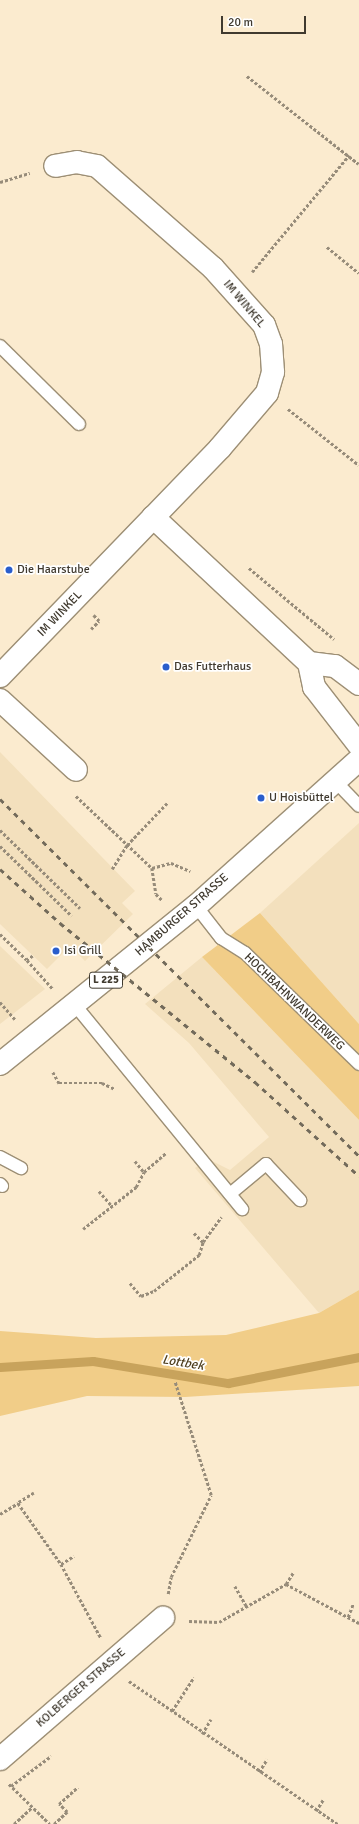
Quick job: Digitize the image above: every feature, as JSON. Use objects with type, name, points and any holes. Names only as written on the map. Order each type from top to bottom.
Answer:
[{"type":"street","name":"IM WINKEL","points":[[0,676],[220,448],[267,393],[273,372],[271,344],[264,325],[235,292],[164,222],[97,166],[77,162],[55,166]]},
{"type":"street","points":[[152,517],[309,663],[314,687],[359,745]]},
{"type":"street","points":[[309,663],[335,666],[359,684]]},
{"type":"street","points":[[0,700],[76,770]]},
{"type":"street","name":"HAMBURGER STRASSE","points":[[0,1064],[196,906],[359,760]]},
{"type":"street","name":"KOLBERGER STRASSE","points":[[2,1769],[111,1662],[163,1618]]},
{"type":"lane","points":[[0,346],[79,424]]},
{"type":"lane","points":[[336,782],[359,806]]},
{"type":"lane","name":"HOCHBAHNWANDERWEG","points":[[196,906],[221,938],[246,953],[359,1064]]},
{"type":"lane","points":[[75,1005],[242,1209]]},
{"type":"lane","points":[[0,1157],[21,1168]]},
{"type":"lane","points":[[230,1194],[266,1164],[300,1200]]},
{"type":"path","points":[[247,76],[359,164]]},
{"type":"path","points":[[235,292],[348,156]]},
{"type":"path","points":[[0,182],[55,166]]},
{"type":"path","points":[[327,247],[359,273]]},
{"type":"path","points":[[267,393],[359,465]]},
{"type":"path","points":[[246,566],[336,640]]},
{"type":"path","points":[[91,629],[99,621]]},
{"type":"path","points":[[112,869],[127,845],[167,803]]},
{"type":"path","points":[[99,816],[152,868],[156,894],[162,900]]},
{"type":"path","points":[[0,830],[80,908]]},
{"type":"path","points":[[0,846],[72,916]]},
{"type":"path","points":[[152,868],[171,864],[190,871]]},
{"type":"path","points":[[0,934],[27,960],[57,994]]},
{"type":"path","points":[[27,960],[33,956]]},
{"type":"path","points":[[53,1072],[60,1083],[102,1083],[119,1092]]},
{"type":"path","points":[[162,1147],[166,1153],[172,1157]]},
{"type":"path","points":[[83,1229],[136,1187],[144,1172],[166,1153]]},
{"type":"path","points":[[135,1160],[144,1172]]},
{"type":"path","points":[[99,1191],[112,1206]]},
{"type":"path","points":[[130,1283],[142,1296],[154,1291],[200,1255],[203,1242],[219,1224],[222,1218],[219,1210]]},
{"type":"path","points":[[194,1233],[203,1242]]},
{"type":"path","points":[[175,1382],[211,1495],[171,1577],[163,1618],[219,1622],[286,1584],[293,1573]]},
{"type":"path","points":[[0,1514],[34,1493]]},
{"type":"path","points":[[18,1503],[62,1564],[91,1615],[111,1662],[137,1690],[172,1711],[202,1734],[316,1811],[338,1824]]},
{"type":"path","points":[[62,1564],[74,1556]]},
{"type":"path","points":[[286,1584],[359,1623]]},
{"type":"path","points":[[236,1586],[247,1607]]},
{"type":"path","points":[[348,1617],[353,1604]]},
{"type":"path","points":[[172,1711],[194,1677]]},
{"type":"path","points":[[202,1734],[211,1719]]},
{"type":"path","points":[[11,1786],[51,1756]]},
{"type":"path","points":[[260,1772],[267,1759]]},
{"type":"path","points":[[2,1769],[11,1786],[50,1824]]},
{"type":"path","points":[[54,1824],[67,1812],[59,1804],[78,1787]]},
{"type":"path","points":[[316,1811],[323,1800]]},
{"type":"path","points":[[14,1824],[32,1807]]},
{"type":"shaded area","points":[[0,752],[135,891],[122,903],[133,914],[85,961],[70,946],[47,969],[0,924]]},
{"type":"shaded area","points":[[359,823],[359,1024],[260,913]]},
{"type":"shaded area","points":[[260,913],[359,1024],[359,1120],[202,957]]},
{"type":"shaded area","points":[[0,946],[45,989],[0,1024]]},
{"type":"shaded area","points":[[202,957],[359,1120],[359,1290],[319,1313],[195,1168],[208,1159],[230,1170],[269,1137],[189,1043],[145,1004]]},
{"type":"shaded area","points":[[359,1290],[359,1386],[185,1397],[87,1396],[0,1416],[0,1331],[96,1338],[226,1335],[319,1313]]},
{"type":"waterway","name":"Lottbek","points":[[0,1367],[93,1361],[228,1383],[359,1357]]},
{"type":"railway","points":[[0,799],[359,1156]]},
{"type":"railway","points":[[0,869],[60,923],[255,1082],[359,1176]]},
{"type":"place","name":"Die Haarstube","points":[[9,570]]},
{"type":"place","name":"Das Futterhaus","points":[[166,667]]},
{"type":"place","name":"U Hoisbüttel","points":[[261,798]]},
{"type":"place","name":"Isi Grill","points":[[56,951]]}]
